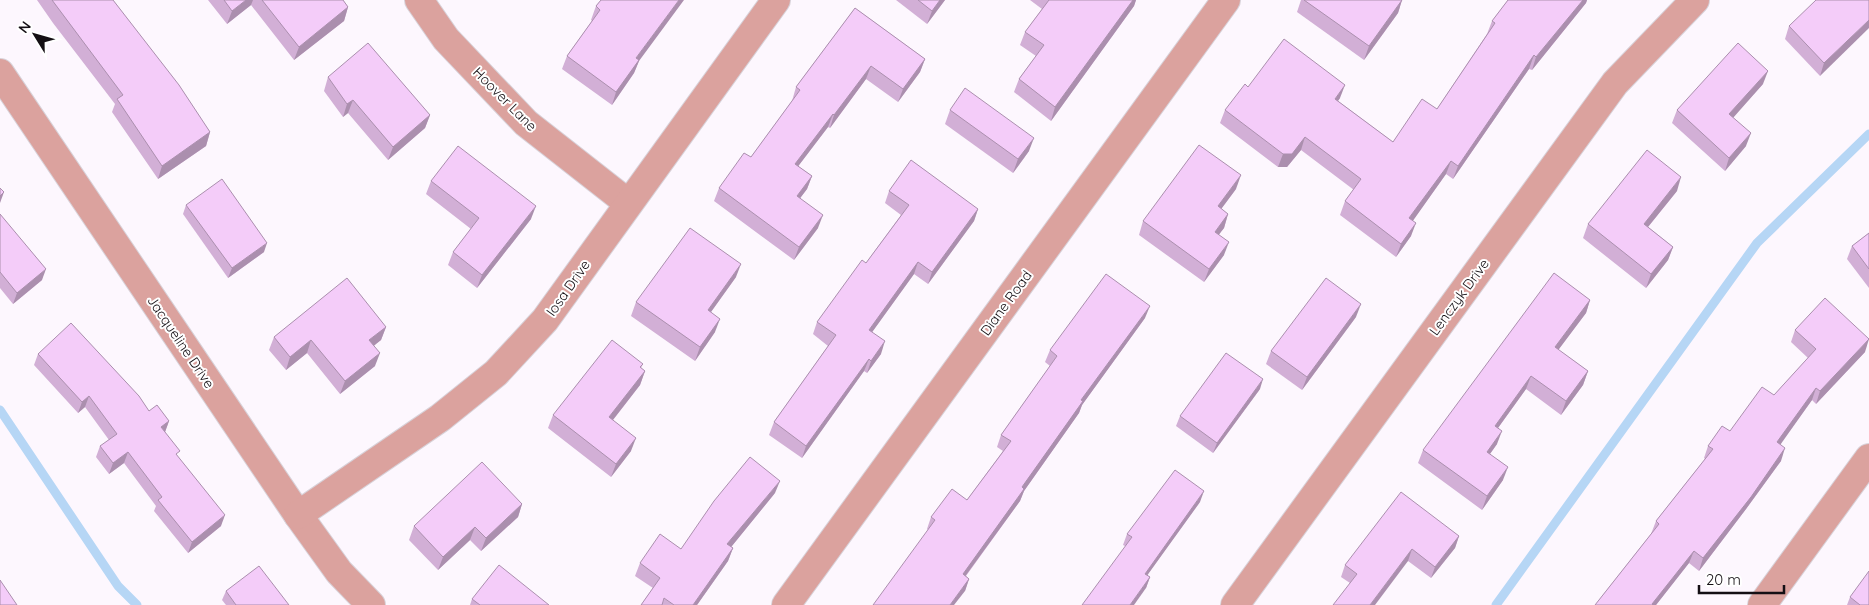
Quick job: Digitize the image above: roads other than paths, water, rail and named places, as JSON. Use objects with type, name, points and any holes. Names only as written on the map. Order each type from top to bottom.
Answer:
[{"type":"street","name":"Hoover Lane","points":[[420,0],[446,39],[526,123],[628,203]]},
{"type":"street","name":"Iosa Drive","points":[[298,515],[440,418],[496,373],[545,320],[776,0]]},
{"type":"street","name":"Diane Road","points":[[786,605],[1226,0]]},
{"type":"street","name":"Lenczyk Drive","points":[[1234,605],[1615,83],[1696,0]]},
{"type":"street","name":"Jacqueline Drive","points":[[0,73],[298,515],[340,572],[371,605]]},
{"type":"street","points":[[1762,605],[1865,472]]},
{"type":"waterway","points":[[1496,605],[1757,243],[1869,134]]},
{"type":"waterway","points":[[0,410],[118,586],[137,605]]}]
